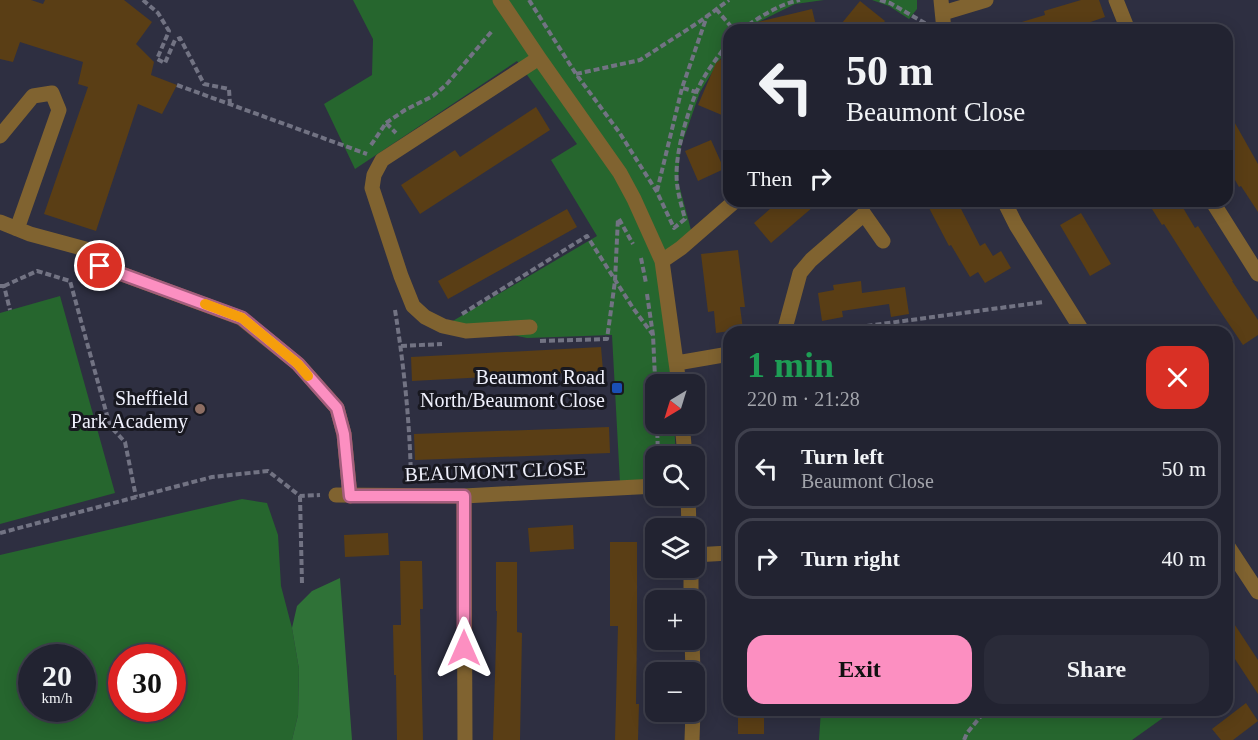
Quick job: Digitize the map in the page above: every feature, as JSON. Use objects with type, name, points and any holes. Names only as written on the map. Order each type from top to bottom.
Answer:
[{"type":"street","points":[[500,0],[620,173],[634,200],[662,261],[678,374]]},
{"type":"street","points":[[938,24],[942,6],[986,0]]},
{"type":"street","points":[[1116,0],[1126,24]]},
{"type":"street","points":[[530,327],[466,331],[443,326],[425,317],[413,306],[372,188],[374,176],[382,160],[539,58]]},
{"type":"street","points":[[0,136],[33,96],[52,93],[59,110],[17,229]]},
{"type":"street","points":[[662,261],[681,249],[728,207]]},
{"type":"street","points":[[1007,207],[1079,326]]},
{"type":"street","points":[[1216,207],[1258,274]]},
{"type":"street","points":[[786,326],[800,273],[811,260],[864,214],[883,241]]},
{"type":"street","points":[[0,222],[30,234],[104,254],[100,266],[242,318],[298,364],[337,408],[344,434],[343,496]]},
{"type":"street","points":[[677,363],[723,355]]},
{"type":"street","name":"BEAUMONT CLOSE","points":[[343,496],[464,496],[645,487]]},
{"type":"street","points":[[464,496],[465,740]]},
{"type":"street","points":[[1233,551],[1252,569],[1258,592]]},
{"type":"street","points":[[705,554],[723,553]]},
{"type":"street","points":[[692,740],[693,722]]},
{"type":"path","points":[[143,0],[158,13],[169,32],[157,60],[165,63],[175,40],[180,38],[204,84],[229,89],[231,105]]},
{"type":"path","points":[[529,0],[576,74],[619,132],[657,192],[674,228],[685,219],[677,184],[679,145],[696,92],[723,50]]},
{"type":"path","points":[[576,74],[640,60],[729,0]]},
{"type":"path","points":[[750,24],[791,1],[800,0]]},
{"type":"path","points":[[880,0],[890,2],[930,24]]},
{"type":"path","points":[[716,9],[729,24]]},
{"type":"path","points":[[657,192],[682,88],[707,16]]},
{"type":"path","points":[[386,123],[405,110],[433,96],[446,85],[492,30]]},
{"type":"path","points":[[177,85],[382,160]]},
{"type":"path","points":[[682,88],[696,92]]},
{"type":"path","points":[[530,327],[528,341],[607,339],[615,281],[618,219],[634,245]]},
{"type":"path","points":[[443,326],[587,236],[653,335]]},
{"type":"path","points":[[640,254],[653,335],[655,374]]},
{"type":"path","points":[[10,310],[2,286],[38,271],[70,281],[110,426],[125,442],[136,497]]},
{"type":"path","points":[[401,276],[391,289],[411,441],[412,496]]},
{"type":"path","points":[[867,326],[1063,300]]},
{"type":"path","points":[[0,533],[212,477],[268,471],[300,496],[343,496]]},
{"type":"path","points":[[300,496],[302,584]]},
{"type":"path","points":[[964,740],[981,716]]},
{"type":"green space","points":[[353,0],[824,0],[795,4],[754,24],[723,24],[723,55],[700,92],[680,149],[678,181],[691,230],[663,257],[670,374],[645,374],[645,434],[675,434],[675,446],[645,446],[645,482],[620,483],[612,335],[527,338],[451,322],[597,236],[551,160],[577,144],[517,61],[355,169],[324,104],[372,75],[373,39]]},
{"type":"green space","points":[[872,0],[917,0],[917,9],[909,19],[889,6]]},
{"type":"green space","points":[[60,296],[115,493],[0,524],[0,313]]},
{"type":"green space","points":[[242,499],[267,503],[278,535],[281,586],[292,628],[299,669],[298,715],[292,740],[0,740],[0,555]]},
{"type":"green space","points":[[340,578],[352,740],[292,740],[298,715],[299,669],[292,628],[297,606],[312,591]]},
{"type":"green space","points":[[821,716],[1166,716],[1132,740],[819,740]]},
{"type":"building","points":[[0,0],[31,0],[43,4],[45,0],[124,0],[152,22],[136,44],[154,62],[151,75],[177,85],[162,114],[138,104],[96,231],[44,214],[88,87],[78,84],[83,62],[20,42],[13,62],[0,59]]},
{"type":"building","points":[[1081,0],[1099,0],[1105,17],[1085,24],[1016,24],[1045,15],[1044,11]]},
{"type":"building","points":[[860,1],[885,21],[883,24],[842,23]]},
{"type":"building","points":[[812,9],[816,24],[749,24]]},
{"type":"building","points":[[723,58],[723,115],[698,105],[716,63]]},
{"type":"building","points":[[536,107],[550,130],[420,214],[401,185],[455,150],[460,157]]},
{"type":"building","points":[[1233,120],[1258,164],[1258,212],[1241,186],[1239,187],[1233,176]]},
{"type":"building","points":[[711,140],[723,169],[698,181],[685,151]]},
{"type":"building","points":[[772,207],[813,207],[771,243],[754,223]]},
{"type":"building","points":[[929,207],[960,207],[980,246],[985,243],[993,256],[1001,251],[1011,268],[985,283],[978,272],[970,277],[951,245],[949,246]]},
{"type":"building","points":[[1151,207],[1183,207],[1195,228],[1198,226],[1258,320],[1258,335],[1243,345],[1233,330],[1233,326],[1230,326],[1164,224],[1162,225]]},
{"type":"building","points":[[567,209],[577,227],[448,299],[438,281]]},
{"type":"building","points":[[1081,213],[1111,264],[1090,276],[1060,225]]},
{"type":"building","points":[[738,250],[745,307],[740,307],[743,326],[723,326],[723,332],[716,333],[714,311],[708,312],[701,254]]},
{"type":"building","points":[[861,281],[862,293],[905,287],[909,314],[891,317],[889,304],[842,311],[843,317],[822,321],[818,293],[834,290],[833,285]]},
{"type":"building","points":[[601,347],[603,371],[412,381],[411,357]]},
{"type":"building","points":[[609,427],[610,453],[415,460],[414,434]]},
{"type":"building","points":[[573,525],[574,549],[530,552],[528,528]]},
{"type":"building","points":[[388,533],[389,555],[345,557],[344,535]]},
{"type":"building","points":[[610,542],[637,542],[636,704],[639,704],[638,740],[615,740],[618,626],[610,626]]},
{"type":"building","points":[[400,561],[422,561],[423,609],[420,609],[423,740],[397,740],[393,625],[401,625]]},
{"type":"building","points":[[496,562],[517,562],[517,632],[522,633],[520,740],[493,740],[497,611]]},
{"type":"building","points":[[1233,622],[1258,660],[1258,694],[1233,656]]},
{"type":"building","points":[[1246,703],[1258,721],[1233,740],[1221,740],[1212,729],[1229,716],[1233,716],[1233,713]]},
{"type":"building","points":[[738,716],[764,716],[764,734],[738,734]]},
{"type":"slow traffic","points":[[205,304],[242,318],[298,364],[308,376]]},
{"type":"place","name":"Beaumont Road North/Beaumont Close","points":[[617,388]]},
{"type":"place","name":"Sheffield Park Academy","points":[[200,409]]},
{"type":"route","points":[[100,266],[242,318],[298,364],[337,408],[344,434],[350,496],[464,496],[464,648]]}]
